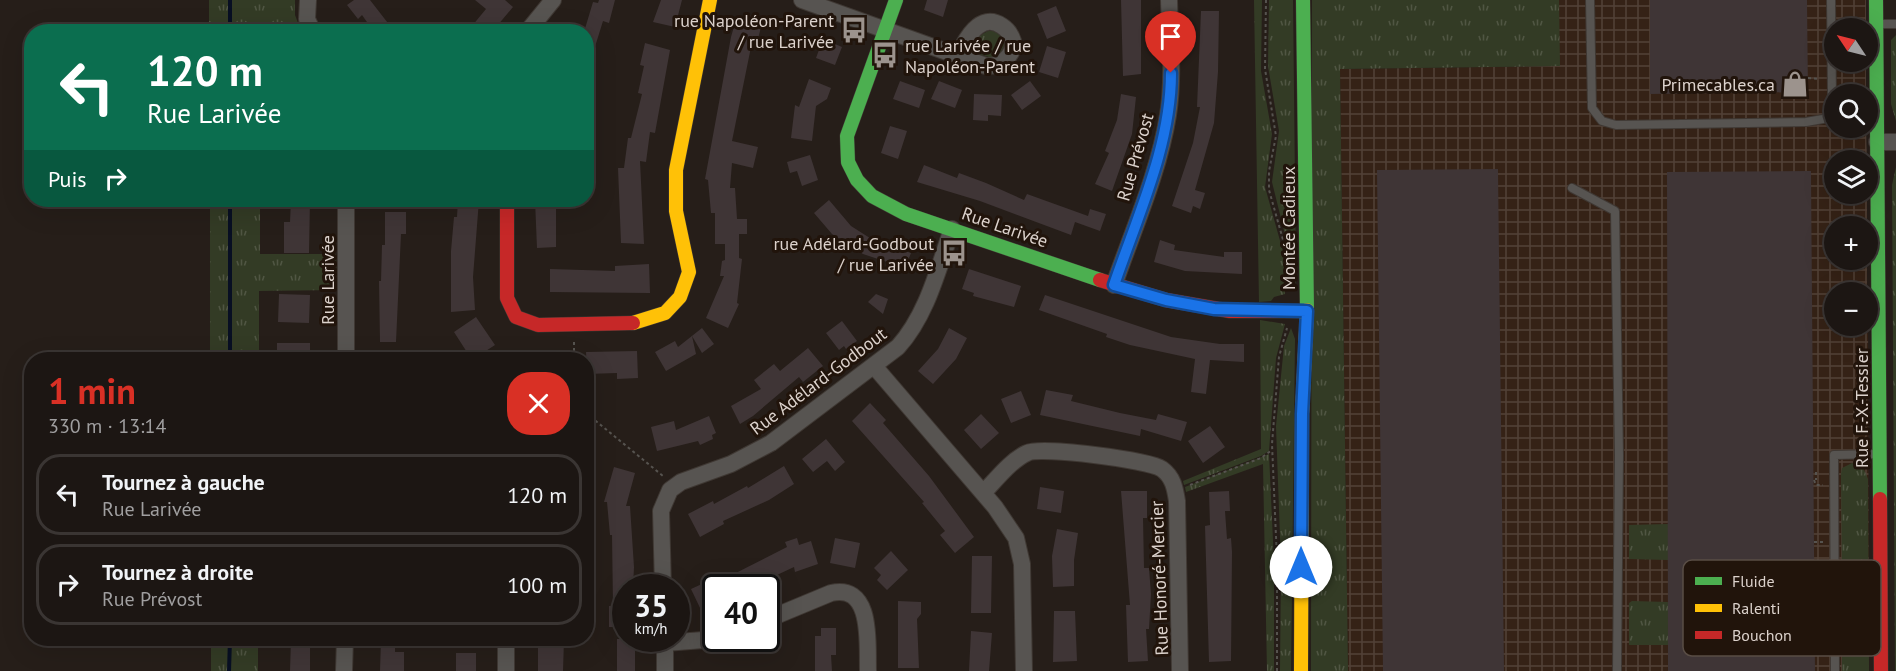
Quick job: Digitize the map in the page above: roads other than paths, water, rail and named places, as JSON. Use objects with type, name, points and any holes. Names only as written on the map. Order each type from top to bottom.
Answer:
[{"type":"street","points":[[308,0],[307,19],[309,24]]},
{"type":"street","points":[[534,24],[553,0]]},
{"type":"street","points":[[507,207],[507,298],[516,317],[538,325],[639,323],[658,317],[672,308],[685,288],[688,272],[676,211],[676,170],[710,0]]},
{"type":"street","points":[[802,0],[958,56]]},
{"type":"street","name":"Rue Larivée","points":[[896,0],[850,124],[846,146],[848,162],[857,180],[872,196],[892,208],[1114,285],[1166,300],[1214,309],[1307,311]]},
{"type":"street","name":"Rue Prévost","points":[[1114,285],[1162,145],[1168,117],[1171,90],[1169,0]]},
{"type":"street","name":"Montée Cadieux","points":[[1301,671],[1302,423],[1307,311],[1303,0]]},
{"type":"street","name":"Rue F.-X.-Tessier","points":[[1876,0],[1877,18]]},
{"type":"street","name":"Rue F.-X.-Tessier","points":[[1876,138],[1880,560]]},
{"type":"street","points":[[1877,142],[1896,142]]},
{"type":"street","name":"Rue Larivée","points":[[345,207],[346,352]]},
{"type":"street","name":"Rue Adélard-Godbout","points":[[663,574],[662,511],[670,490],[681,482],[731,464],[771,443],[898,347],[916,324],[952,229]]},
{"type":"street","points":[[874,366],[1008,523],[1019,545],[1023,581],[1024,671]]},
{"type":"street","name":"Rue Honoré-Mercier","points":[[983,494],[1017,459],[1038,450],[1148,464],[1166,473],[1174,484],[1178,501],[1180,671]]},
{"type":"street","points":[[780,614],[831,593],[841,592],[852,596],[863,607],[866,618],[868,671]]},
{"type":"street","points":[[344,671],[345,646]]},
{"type":"street","points":[[506,646],[506,671]]},
{"type":"street","points":[[665,652],[665,671]]},
{"type":"street","name":"Rue F.-X.-Tessier","points":[[1881,656],[1881,671]]},
{"type":"lane","points":[[1590,0],[1592,108],[1602,121],[1616,125],[1795,123],[1816,121],[1824,117]]},
{"type":"lane","points":[[1832,0],[1832,84]]},
{"type":"lane","points":[[1878,24],[1896,24]]},
{"type":"lane","points":[[1572,188],[1615,211],[1619,455],[1617,671]]},
{"type":"lane","points":[[1834,560],[1834,454],[1879,454]]},
{"type":"lane","points":[[1835,656],[1835,671]]},
{"type":"waterway","points":[[230,0],[230,24]]},
{"type":"waterway","points":[[230,207],[230,352]]},
{"type":"waterway","points":[[229,671],[230,646]]},
{"type":"place","name":"rue Napoléon-Parent / rue Larivée","points":[[854,30]]},
{"type":"place","name":"rue Larivée / rue Napoléon-Parent","points":[[885,55]]},
{"type":"place","name":"Primecables.ca","points":[[1795,84]]},
{"type":"place","name":"rue Adélard-Godbout / rue Larivée","points":[[954,253]]}]
